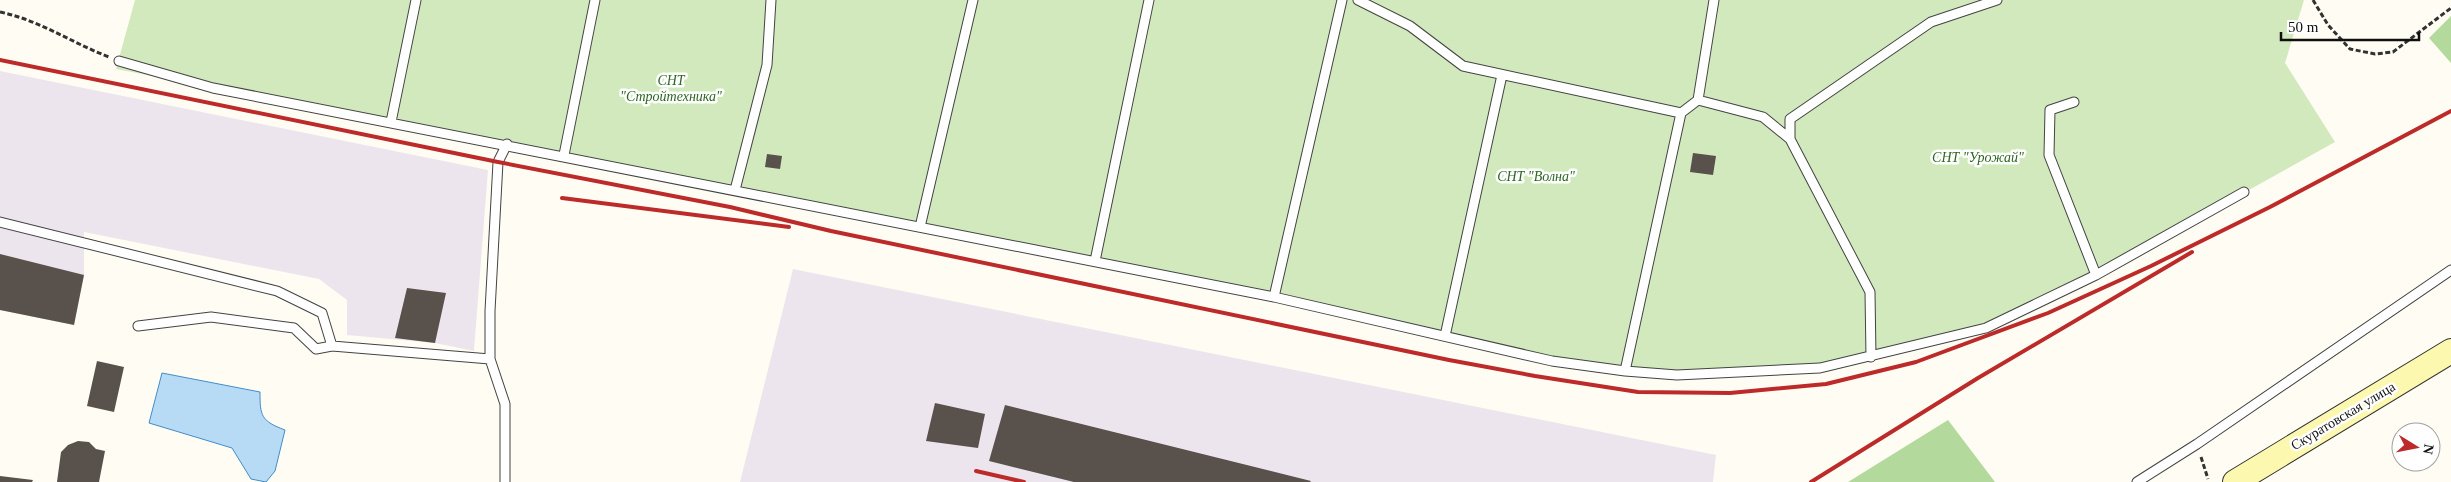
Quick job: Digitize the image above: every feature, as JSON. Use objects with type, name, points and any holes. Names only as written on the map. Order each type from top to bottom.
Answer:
[{"type":"street","name":"Скуратовская улица","points":[[2235,482],[2451,351]]},
{"type":"lane","points":[[391,122],[416,0]]},
{"type":"lane","points":[[564,156],[595,0]]},
{"type":"lane","points":[[735,190],[767,65],[771,0]]},
{"type":"lane","points":[[920,227],[973,0]]},
{"type":"lane","points":[[1095,262],[1149,0]]},
{"type":"lane","points":[[1274,297],[1342,0]]},
{"type":"lane","points":[[1358,0],[1410,26],[1463,66],[1681,113]]},
{"type":"lane","points":[[1625,371],[1681,113],[1698,100],[1714,0]]},
{"type":"lane","points":[[1790,139],[1790,119],[1931,22],[1998,0]]},
{"type":"lane","points":[[118,61],[214,88],[507,144],[1274,297],[1552,361],[1677,376],[1820,368],[1986,328],[2096,275],[2244,192]]},
{"type":"lane","points":[[1445,336],[1502,75]]},
{"type":"lane","points":[[1698,100],[1763,117],[1790,139],[1870,292],[1871,357]]},
{"type":"lane","points":[[2074,102],[2050,110],[2049,155],[2096,275]]},
{"type":"lane","points":[[505,482],[505,404],[490,359],[490,311],[498,162],[507,144]]},
{"type":"lane","points":[[0,222],[277,291],[322,313],[332,346]]},
{"type":"lane","points":[[2137,482],[2197,444],[2451,270]]},
{"type":"lane","points":[[138,326],[211,317],[294,328],[316,349],[332,346],[490,359]]},
{"type":"path","points":[[2313,0],[2328,25],[2350,49],[2375,54],[2393,52],[2451,8]]},
{"type":"path","points":[[0,12],[13,15],[59,33],[118,61]]},
{"type":"path","points":[[2197,444],[2208,479]]},
{"type":"shaded area","points":[[0,71],[488,170],[474,351],[435,343],[347,335],[347,300],[319,279],[84,232],[84,275],[74,325],[0,310]]},
{"type":"shaded area","points":[[793,269],[1716,455],[1713,482],[740,482]]},
{"type":"green space","points":[[135,0],[2304,0],[2285,63],[2335,142],[2096,275],[1986,328],[1820,368],[1677,375],[1625,371],[507,144],[116,69]]},
{"type":"green space","points":[[2451,16],[2451,63],[2429,38]]},
{"type":"green space","points":[[1948,420],[1995,482],[1848,482]]},
{"type":"water","points":[[162,373],[260,392],[264,417],[271,424],[285,430],[275,471],[266,482],[251,479],[232,448],[149,423]]},
{"type":"building","points":[[1693,153],[1716,156],[1713,175],[1690,172]]},
{"type":"building","points":[[767,154],[782,156],[780,169],[765,167]]},
{"type":"building","points":[[0,254],[84,275],[74,325],[0,310]]},
{"type":"building","points":[[407,288],[446,293],[435,343],[395,338]]},
{"type":"building","points":[[97,361],[124,367],[114,412],[87,406]]},
{"type":"building","points":[[935,403],[985,414],[978,448],[926,441]]},
{"type":"building","points":[[1005,405],[1311,481],[1074,482],[989,461]]},
{"type":"building","points":[[78,441],[89,442],[96,449],[105,451],[99,482],[57,482],[61,452],[68,445]]},
{"type":"building","points":[[0,476],[33,480],[32,482],[0,482]]},
{"type":"railway","points":[[0,60],[498,162],[730,207],[831,231],[1449,360],[1638,392],[1730,393],[1826,384],[1916,362],[2048,313],[2151,266],[2270,207],[2451,111]]},
{"type":"railway","points":[[562,198],[789,227]]},
{"type":"railway","points":[[1811,482],[1978,378],[2192,252]]},
{"type":"railway","points":[[976,471],[1024,482]]},
{"type":"park label","name":"СНТ \"Стройтехника\"","points":[[671,88]]},
{"type":"park label","name":"СНТ \"Урожай\"","points":[[1978,157]]},
{"type":"park label","name":"СНТ \"Волна\"","points":[[1536,176]]}]
